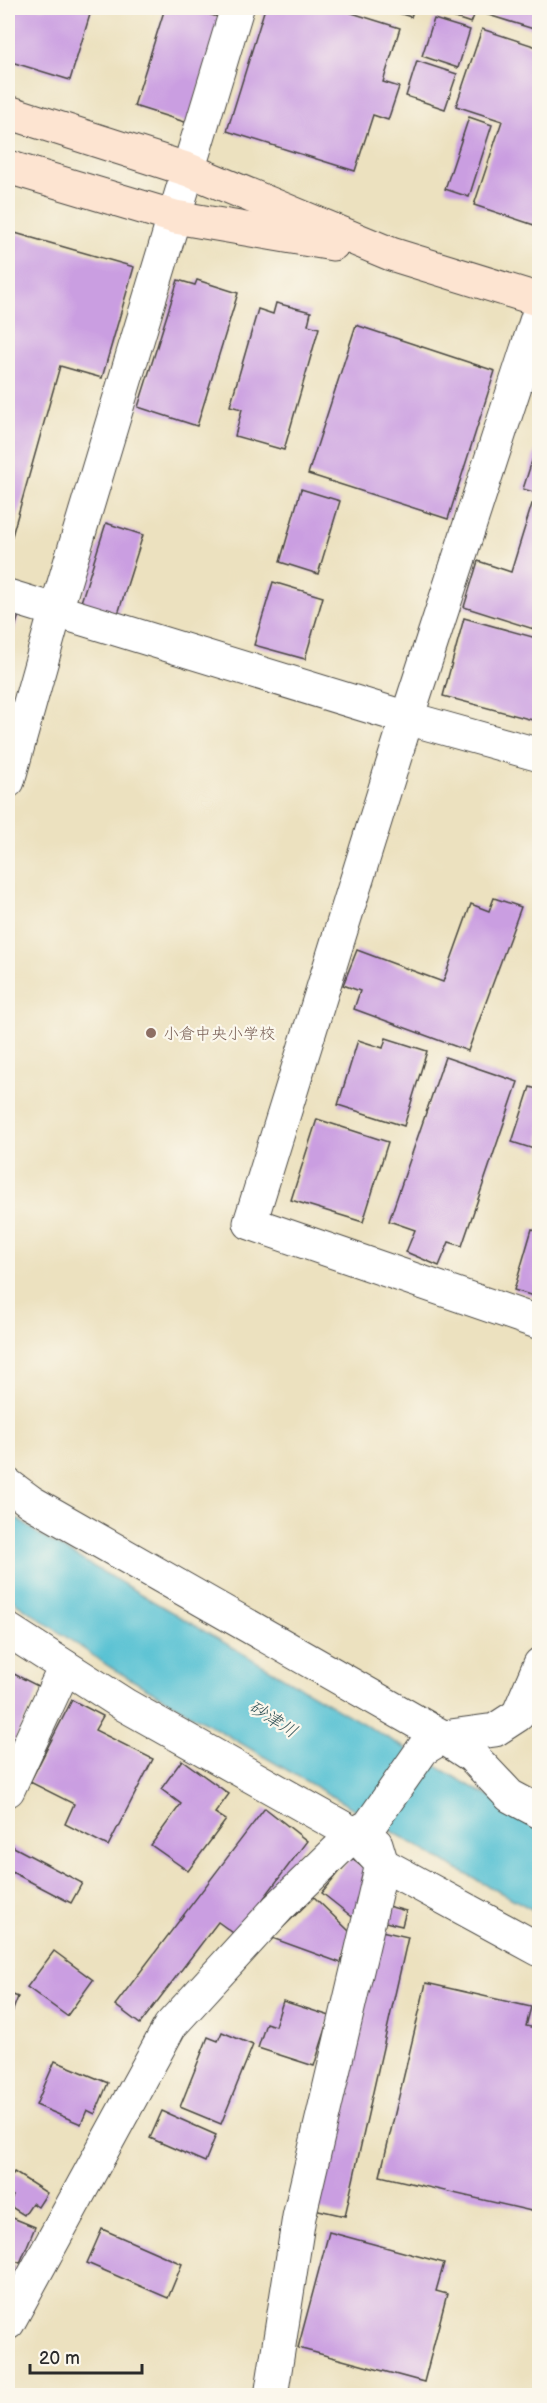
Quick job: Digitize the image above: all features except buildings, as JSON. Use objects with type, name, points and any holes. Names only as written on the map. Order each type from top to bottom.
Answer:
[{"type":"street","points":[[8,781],[56,610],[237,8]]},
{"type":"street","points":[[8,112],[189,170],[391,254],[540,300]]},
{"type":"street","points":[[8,166],[175,217],[391,254]]},
{"type":"street","points":[[540,309],[407,718],[250,1223],[540,1323]]},
{"type":"street","points":[[8,596],[407,718],[540,755]]},
{"type":"street","points":[[8,1485],[41,1508],[433,1743],[472,1756],[510,1796],[540,1812]]},
{"type":"street","points":[[8,1630],[125,1705],[362,1830],[382,1864],[540,1950]]},
{"type":"street","points":[[8,2323],[170,2026],[278,1908],[362,1830],[433,1743],[495,1730],[518,1715],[540,1664]]},
{"type":"street","points":[[8,1790],[65,1667]]},
{"type":"street","points":[[271,2396],[299,2217],[382,1864]]},
{"type":"water","name":"砂津川","points":[[8,1512],[41,1536],[539,1826],[539,1913],[462,1872],[110,1667],[8,1597]]},
{"type":"place","name":"小倉中央小学校","points":[[151,1033]]}]
